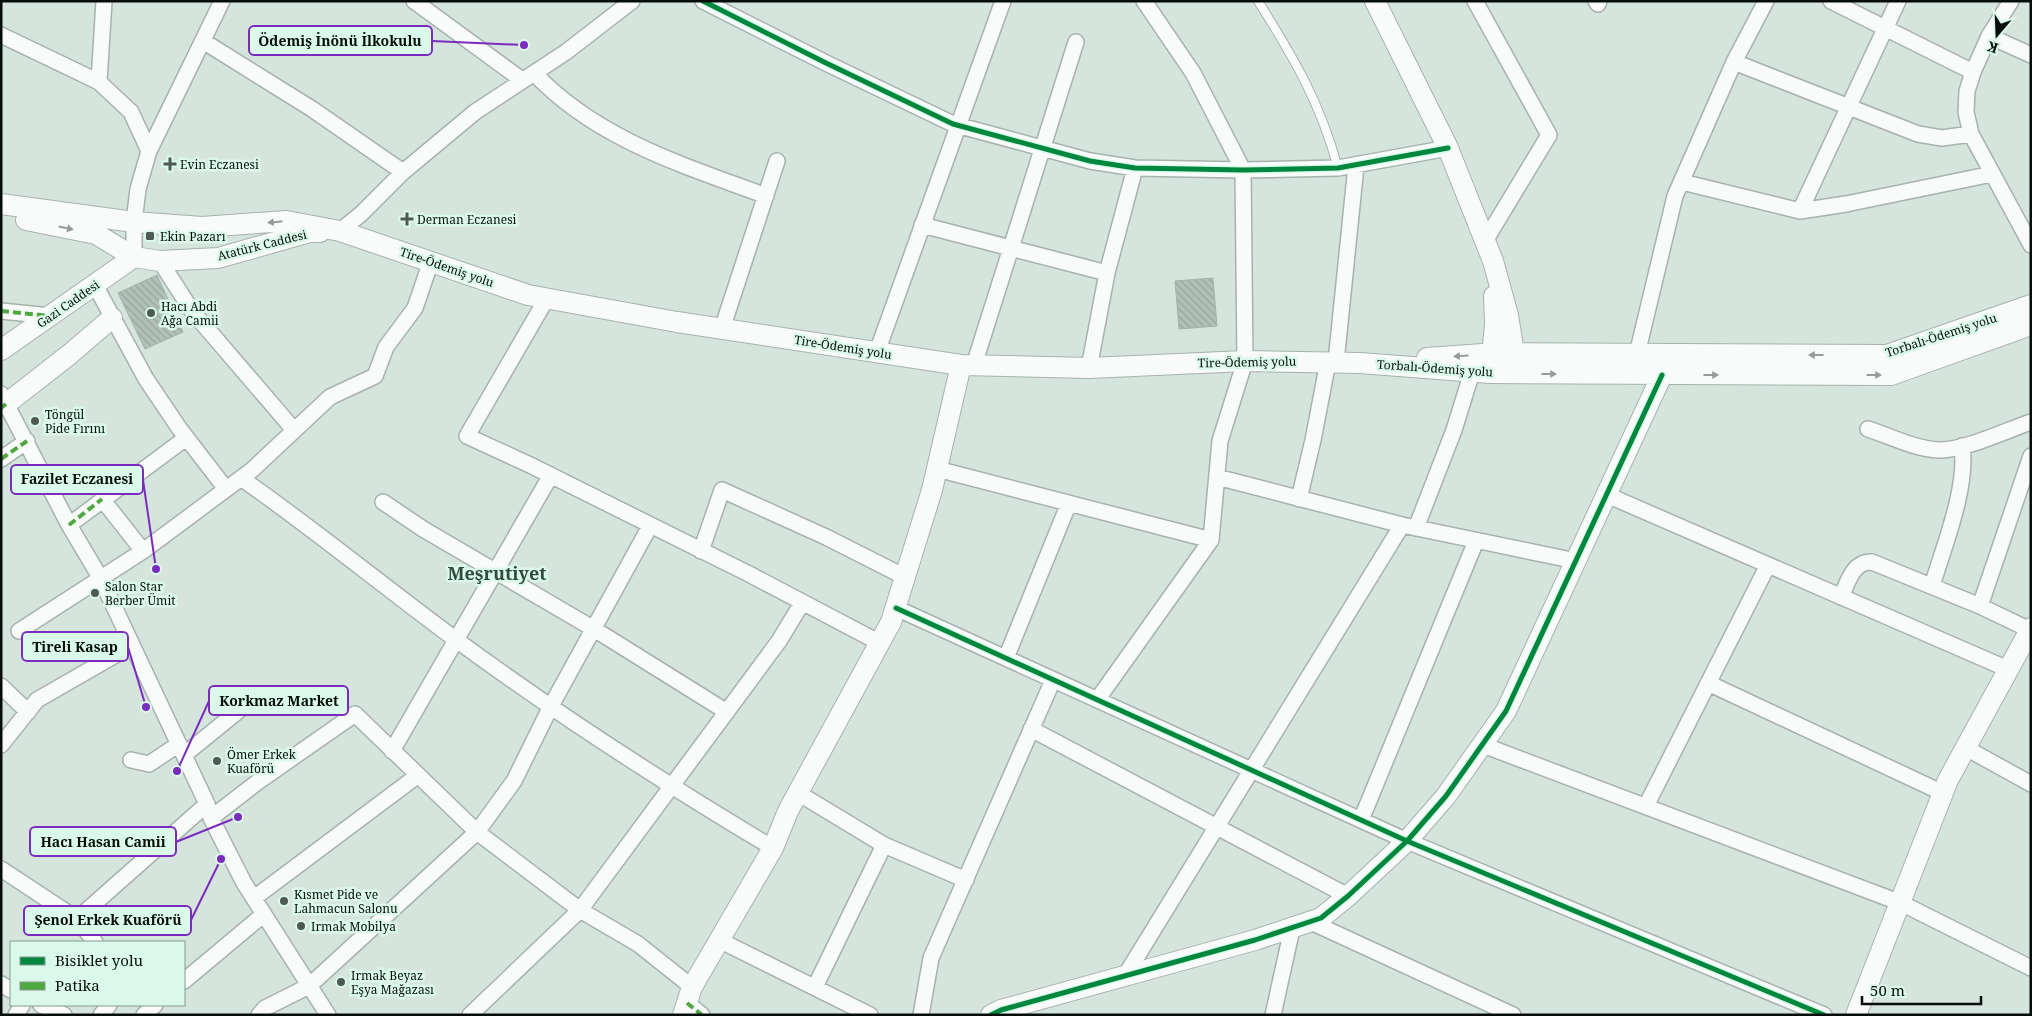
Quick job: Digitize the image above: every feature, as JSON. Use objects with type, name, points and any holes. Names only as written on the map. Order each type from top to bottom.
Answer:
[{"type":"main road","points":[[1375,1],[1448,148],[1493,261],[1508,315],[1514,353],[1513,373]]},
{"type":"main road","name":"Atatürk Caddesi","points":[[1,204],[134,222],[202,227],[286,221],[340,231]]},
{"type":"main road","name":"Atatürk Caddesi","points":[[1,214],[96,234],[134,257],[160,261],[218,258],[310,232],[340,231]]},
{"type":"main road","name":"Tire-Ödemiş yolu","points":[[340,231],[528,295],[722,329],[967,365],[1089,368],[1245,360],[1360,363]]},
{"type":"main road","name":"Gazi Caddesi","points":[[1,350],[134,257]]},
{"type":"main road","points":[[1485,366],[1495,324],[1493,261]]},
{"type":"main road","name":"Torbalı-Ödemiş yolu","points":[[1360,363],[1485,366],[1514,353],[1887,355],[2031,305]]},
{"type":"main road","points":[[3,402],[70,354],[112,318]]},
{"type":"main road","name":"Torbalı-Ödemiş yolu","points":[[1360,363],[1485,366],[1513,373],[1891,375],[2030,329]]},
{"type":"main road","points":[[691,1005],[719,940],[773,848],[788,811],[891,622],[967,365]]},
{"type":"main road","points":[[991,1015],[1001,1010],[1292,929],[1321,918],[1407,842],[1446,796],[1506,711],[1662,375]]},
{"type":"main road","points":[[1856,1015],[1943,793],[2029,636]]},
{"type":"street","points":[[100,82],[104,1]]},
{"type":"street","points":[[134,257],[134,222],[138,189],[149,151],[222,1]]},
{"type":"street","points":[[414,1],[618,137],[643,149],[766,196]]},
{"type":"street","points":[[340,231],[362,214],[403,172],[475,112],[566,52],[632,1]]},
{"type":"street","points":[[703,1],[826,64],[958,125],[1090,161],[1135,168],[1243,170],[1338,168],[1448,148]]},
{"type":"street","points":[[877,352],[1003,1]]},
{"type":"street","points":[[1097,700],[1211,540],[1220,441],[1245,360],[1243,170],[1193,73],[1144,1]]},
{"type":"street","points":[[1475,1],[1549,135],[1485,241]]},
{"type":"street","points":[[1637,354],[1675,196],[1734,62],[1766,1]]},
{"type":"street","points":[[1831,1],[1973,72]]},
{"type":"street","points":[[1800,211],[1898,1]]},
{"type":"street","points":[[2008,2],[1989,36],[1973,72],[1967,91],[1966,112],[1971,134],[2031,245]]},
{"type":"street","points":[[1,35],[100,82],[131,112],[149,151]]},
{"type":"street","points":[[1989,36],[2031,55]]},
{"type":"street","points":[[202,41],[312,109],[403,172]]},
{"type":"street","points":[[967,365],[1011,249],[1076,42]]},
{"type":"street","points":[[1734,62],[1918,134],[1930,137],[1957,137],[1971,134]]},
{"type":"street","points":[[722,329],[777,161]]},
{"type":"street","points":[[1299,499],[1332,362],[1356,166]]},
{"type":"street","points":[[1089,368],[1107,274],[1135,168]]},
{"type":"street","points":[[1682,182],[1800,211],[1846,204],[1992,174]]},
{"type":"street","points":[[922,225],[1107,274]]},
{"type":"street","points":[[160,261],[192,311],[294,430]]},
{"type":"street","points":[[19,631],[143,551],[241,478],[330,397],[375,376],[386,347],[415,308],[431,261]]},
{"type":"street","points":[[95,285],[146,379],[186,438],[226,489]]},
{"type":"street","points":[[547,298],[467,436],[550,475],[880,643]]},
{"type":"street","points":[[1,311],[51,316]]},
{"type":"street","points":[[1125,976],[1251,770],[1409,527],[1485,366]]},
{"type":"street","points":[[3,402],[27,441],[70,525],[101,579],[209,811],[254,898],[328,1015]]},
{"type":"street","points":[[1868,429],[1933,449],[1946,450],[2031,422]]},
{"type":"street","points":[[70,525],[102,499],[186,438]]},
{"type":"street","points":[[1,459],[27,441]]},
{"type":"street","points":[[1932,586],[1962,483],[1964,460],[1962,446]]},
{"type":"street","points":[[1980,606],[2031,456]]},
{"type":"street","points":[[936,469],[1211,540]]},
{"type":"street","points":[[392,751],[550,475]]},
{"type":"street","points":[[1217,477],[1409,527],[1576,561]]},
{"type":"street","points":[[241,478],[455,640],[671,787],[773,848]]},
{"type":"street","points":[[701,551],[722,490],[817,533],[905,577]]},
{"type":"street","points":[[1607,495],[2010,670]]},
{"type":"street","points":[[102,499],[143,551]]},
{"type":"street","points":[[383,502],[422,529],[594,629],[726,712]]},
{"type":"street","points":[[1006,658],[1069,503]]},
{"type":"street","points":[[259,1015],[265,1008],[309,986],[477,832],[514,781],[551,706],[650,526]]},
{"type":"street","points":[[1361,820],[1476,541]]},
{"type":"street","points":[[1841,597],[1855,569],[1861,563],[1872,562],[1980,606],[2029,636]]},
{"type":"street","points":[[1646,806],[1768,565]]},
{"type":"street","points":[[470,1015],[580,910],[779,640],[802,603]]},
{"type":"street","points":[[896,608],[1407,842],[1824,1015]]},
{"type":"street","points":[[1,745],[38,700],[131,646]]},
{"type":"street","points":[[921,1015],[932,958],[1053,680]]},
{"type":"street","points":[[1708,683],[1943,793]]},
{"type":"street","points":[[1,686],[28,712]]},
{"type":"street","points":[[131,760],[149,764],[181,750],[248,703]]},
{"type":"street","points":[[77,920],[209,811],[259,780],[355,714],[477,832],[580,910],[638,944],[691,1005]]},
{"type":"street","points":[[1031,729],[1348,896]]},
{"type":"street","points":[[1482,745],[1901,903],[2031,968]]},
{"type":"street","points":[[1966,748],[2031,784]]},
{"type":"street","points":[[254,898],[417,776]]},
{"type":"street","points":[[798,793],[884,845],[966,880]]},
{"type":"street","points":[[815,988],[884,845]]},
{"type":"street","points":[[1,869],[77,920],[94,941]]},
{"type":"street","points":[[185,980],[264,914]]},
{"type":"street","points":[[1311,922],[1513,1015]]},
{"type":"street","points":[[1274,1015],[1292,929]]},
{"type":"street","points":[[719,940],[870,1015]]},
{"type":"street","points":[[43,1006],[64,1015]]},
{"type":"street","points":[[144,1015],[154,1006]]},
{"type":"lane","points":[[1258,1],[1307,83],[1324,124],[1338,168]]},
{"type":"building","name":"Hacı Abdi Ağa Camii","points":[[157,275],[183,332],[145,349],[118,293]]},
{"type":"building","points":[[1213,278],[1217,326],[1179,329],[1175,281]]},
{"type":"marked path","points":[[1,311],[51,316]]},
{"type":"marked path","points":[[1,408],[6,404]]},
{"type":"marked path","points":[[1,459],[27,441]]},
{"type":"marked path","points":[[69,525],[102,499]]},
{"type":"marked path","points":[[687,1003],[702,1015]]},
{"type":"cycle path","points":[[703,1],[953,124],[1090,161],[1135,168],[1243,170],[1338,168],[1448,148]]},
{"type":"cycle path","points":[[991,1015],[1001,1010],[1255,940],[1321,918],[1348,896],[1407,841],[1446,796],[1506,711],[1662,375]]},
{"type":"cycle path","points":[[896,608],[1407,841],[1824,1015]]},
{"type":"place","name":"Ödemiş İnönü İlkokulu","points":[[524,45]]},
{"type":"place","name":"Evin Eczanesi","points":[[170,164]]},
{"type":"place","name":"Derman Eczanesi","points":[[407,219]]},
{"type":"place","name":"Ekin Pazarı","points":[[150,236]]},
{"type":"place","name":"Hacı Abdi Ağa Camii","points":[[151,313]]},
{"type":"place","name":"Töngül Pide Fırını","points":[[35,421]]},
{"type":"place","name":"Fazilet Eczanesi","points":[[156,569]]},
{"type":"place","name":"Salon Star Berber Ümit","points":[[95,593]]},
{"type":"place","name":"Tireli Kasap","points":[[146,707]]},
{"type":"place","name":"Ömer Erkek Kuaförü","points":[[217,761]]},
{"type":"place","name":"Korkmaz Market","points":[[177,771]]},
{"type":"place","name":"Hacı Hasan Camii","points":[[238,817]]},
{"type":"place","name":"Şenol Erkek Kuaförü","points":[[221,859]]},
{"type":"place","name":"Kısmet Pide ve Lahmacun Salonu","points":[[284,901]]},
{"type":"place","name":"Irmak Mobilya","points":[[301,926]]},
{"type":"place","name":"Irmak Beyaz Eşya Mağazası","points":[[341,982]]},
{"type":"district","name":"Meşrutiyet","points":[[497,573]]}]
